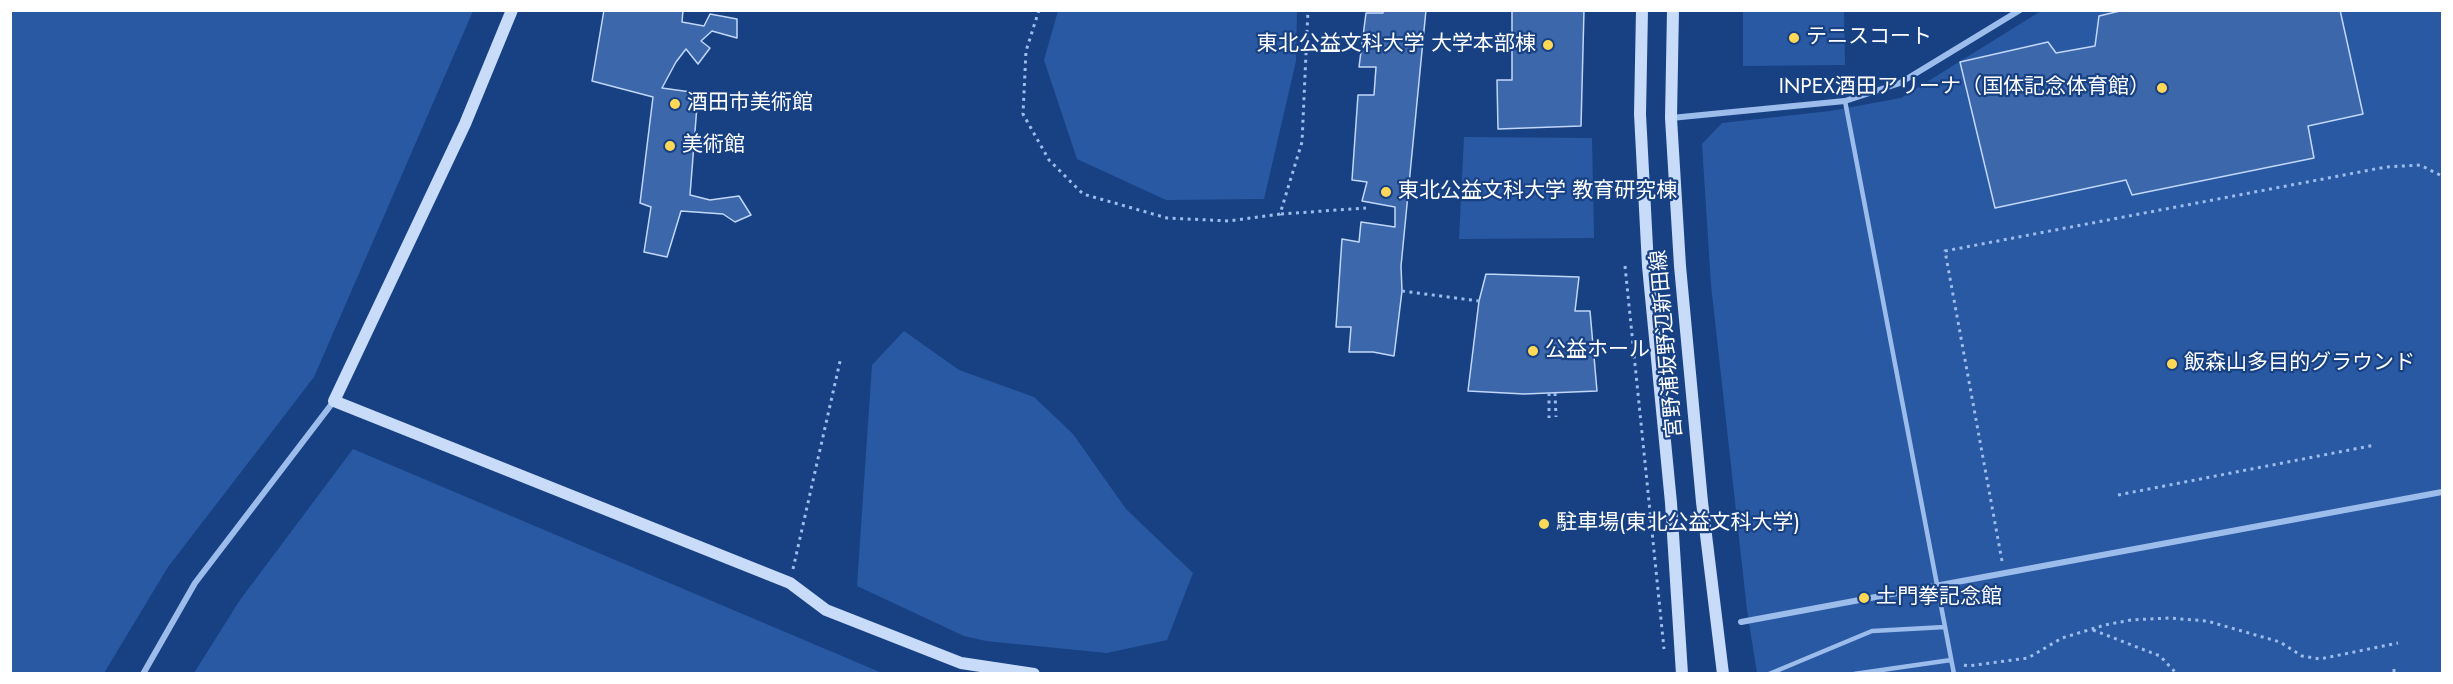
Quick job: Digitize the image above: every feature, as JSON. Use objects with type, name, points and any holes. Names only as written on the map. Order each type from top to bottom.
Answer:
[{"type":"main road","points":[[512,10],[465,124],[334,401],[790,583],[826,610],[961,663],[1034,674]]},
{"type":"main road","name":"宮野浦坂野辺新田線","points":[[1642,10],[1640,114],[1648,255],[1671,503],[1682,674]]},
{"type":"main road","name":"宮野浦坂野辺新田線","points":[[1673,10],[1671,118],[1680,266],[1702,502],[1722,674]]},
{"type":"street","points":[[1671,118],[1845,100],[1900,84],[2020,10]]},
{"type":"street","points":[[143,674],[195,583],[334,401]]},
{"type":"street","points":[[1741,622],[2442,492]]},
{"type":"lane","points":[[1845,100],[1954,674]]},
{"type":"lane","points":[[1769,674],[1872,631],[1945,627]]},
{"type":"lane","points":[[1854,674],[1951,660]]},
{"type":"path","points":[[1039,10],[1026,51],[1023,114],[1049,160],[1083,194],[1167,218],[1229,221],[1280,214],[1366,208]]},
{"type":"path","points":[[1280,214],[1302,142],[1308,10]]},
{"type":"path","points":[[2004,572],[1945,251],[2386,167],[2420,165],[2442,176]]},
{"type":"path","points":[[1625,266],[1664,653]]},
{"type":"path","points":[[1402,291],[1479,300]]},
{"type":"path","points":[[790,583],[841,357]]},
{"type":"path","points":[[1549,393],[1549,418]]},
{"type":"path","points":[[1555,393],[1556,417]]},
{"type":"path","points":[[2118,495],[2375,446]]},
{"type":"path","points":[[1951,660],[1968,666],[2028,658],[2062,638],[2091,629],[2131,620],[2169,618],[2207,621],[2280,642],[2302,656],[2320,658],[2398,643]]},
{"type":"path","points":[[2091,629],[2160,656],[2178,674]]},
{"type":"shaded area","points":[[10,11],[473,11],[314,377],[168,567],[104,673],[11,673]]},
{"type":"shaded area","points":[[1058,11],[1297,11],[1296,61],[1264,199],[1166,200],[1077,159],[1044,60]]},
{"type":"shaded area","name":"テニスコート","points":[[1743,11],[1844,11],[1845,65],[1743,66]]},
{"type":"shaded area","points":[[2041,11],[2442,11],[2442,673],[1757,673],[1747,610],[1711,285],[1702,144],[1722,123],[1830,111],[1901,98]]},
{"type":"shaded area","points":[[1464,137],[1592,138],[1594,238],[1459,239]]},
{"type":"shaded area","points":[[904,331],[959,370],[1034,397],[1073,434],[1126,509],[1193,573],[1167,640],[1107,653],[986,641],[964,636],[857,586],[872,365]]},
{"type":"shaded area","points":[[353,449],[882,673],[194,673],[240,600]]},
{"type":"building","name":"美術館","points":[[604,10],[683,10],[682,22],[704,26],[710,14],[737,19],[737,38],[712,31],[701,41],[710,48],[698,64],[686,49],[662,88],[698,93],[690,195],[710,200],[739,196],[751,215],[735,222],[723,214],[681,211],[667,257],[644,252],[651,207],[640,203],[653,97],[592,81]]},
{"type":"building","name":"東北公益文科大学 教育研究棟","points":[[1383,10],[1426,10],[1401,266],[1402,291],[1394,356],[1373,352],[1349,352],[1351,327],[1336,327],[1342,239],[1359,242],[1361,222],[1395,227],[1395,207],[1362,201],[1367,182],[1352,180],[1358,95],[1374,95],[1376,67],[1359,67],[1366,13],[1383,13]]},
{"type":"building","name":"東北公益文科大学 大学本部棟","points":[[1512,10],[1584,10],[1581,126],[1498,129],[1497,80],[1512,80]]},
{"type":"building","name":"INPEX酒田アリーナ（国体記念体育館）","points":[[2124,10],[2340,10],[2363,114],[2308,126],[2314,158],[2132,195],[2126,180],[1995,208],[1960,62],[2048,42],[2056,53],[2095,46],[2099,16]]},
{"type":"building","name":"公益ホール","points":[[1486,274],[1579,277],[1575,311],[1590,311],[1597,391],[1524,394],[1468,391],[1479,301]]},
{"type":"place","name":"テニスコート","points":[[1794,38]]},
{"type":"place","name":"東北公益文科大学 大学本部棟","points":[[1548,45]]},
{"type":"place","name":"INPEX酒田アリーナ（国体記念体育館）","points":[[2162,88]]},
{"type":"place","name":"酒田市美術館","points":[[675,104]]},
{"type":"place","name":"美術館","points":[[670,146]]},
{"type":"place","name":"東北公益文科大学 教育研究棟","points":[[1386,192]]},
{"type":"place","name":"公益ホール","points":[[1533,351]]},
{"type":"place","name":"飯森山多目的グラウンド","points":[[2172,364]]},
{"type":"place","name":"駐車場(東北公益文科大学)","points":[[1544,524]]},
{"type":"place","name":"土門拳記念館","points":[[1864,598]]}]
